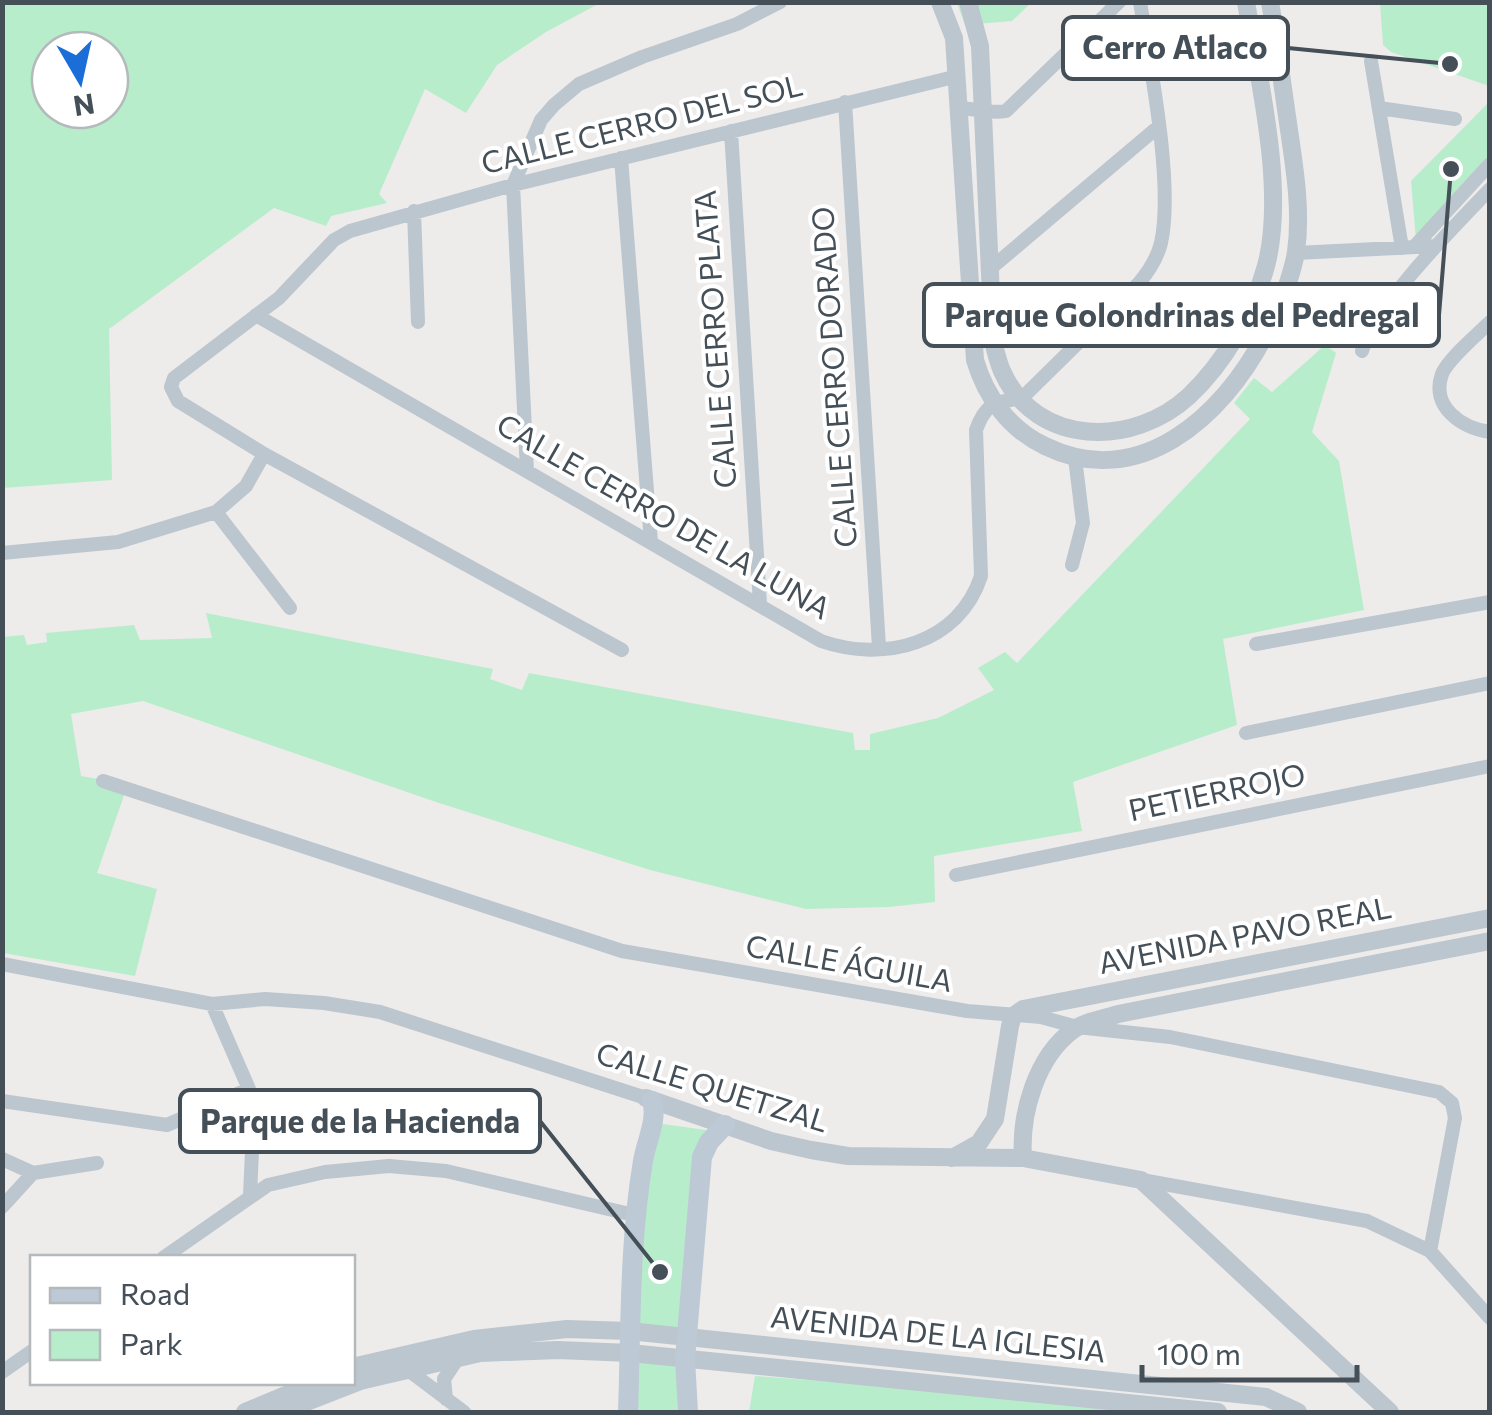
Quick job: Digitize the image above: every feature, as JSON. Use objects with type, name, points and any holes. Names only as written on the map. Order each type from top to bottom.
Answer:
[{"type":"main road","points":[[628,1412],[634,1215],[646,1137],[655,1111],[649,1099]]},
{"type":"main road","points":[[688,1412],[686,1337],[702,1157],[709,1142],[725,1125]]},
{"type":"street","points":[[527,471],[513,185],[542,120],[580,84],[642,57],[737,24],[780,2]]},
{"type":"street","points":[[940,2],[955,41],[974,360],[982,384],[1017,428],[1037,442],[1076,458],[1113,460],[1152,450],[1207,414],[1255,354],[1282,301],[1296,253],[1295,174],[1270,2]]},
{"type":"street","points":[[968,2],[977,36],[993,342],[1003,372],[1022,398],[1041,416],[1080,432],[1116,432],[1163,415],[1188,396],[1222,359],[1252,305],[1266,266],[1273,226],[1272,174],[1246,2]]},
{"type":"street","points":[[961,108],[994,113],[1016,104],[1119,2]]},
{"type":"street","points":[[995,403],[1022,398],[1152,266],[1160,245],[1165,204],[1140,2]]},
{"type":"street","points":[[955,41],[977,36]]},
{"type":"street","points":[[1371,61],[1408,248]]},
{"type":"street","name":"CALLE CERRO DEL SOL","points":[[256,315],[284,293],[342,234],[414,210],[958,76]]},
{"type":"street","name":"CALLE CERRO DORADO","points":[[845,102],[879,648]]},
{"type":"street","points":[[1379,108],[1456,119]]},
{"type":"street","points":[[990,269],[1158,126]]},
{"type":"street","name":"CALLE CERRO PLATA","points":[[731,131],[760,604]]},
{"type":"street","points":[[620,158],[650,542]]},
{"type":"street","points":[[1408,248],[1490,164]]},
{"type":"street","points":[[1272,174],[1295,174]]},
{"type":"street","points":[[1362,351],[1367,332],[1436,246],[1490,190]]},
{"type":"street","points":[[414,210],[418,322]]},
{"type":"street","points":[[1296,253],[1436,246]]},
{"type":"street","points":[[1266,266],[1273,274],[1290,274]]},
{"type":"street","points":[[256,315],[179,371],[171,387],[178,401],[264,454],[622,650]]},
{"type":"street","name":"CALLE CERRO DE LA LUNA","points":[[256,315],[821,641],[836,646],[900,647],[941,630],[960,617],[974,596],[981,576],[976,430],[983,412],[995,403]]},
{"type":"street","points":[[1490,322],[1442,372],[1440,385],[1447,410],[1458,421],[1490,432]]},
{"type":"street","points":[[2,553],[118,542],[216,512],[246,486],[264,454]]},
{"type":"street","points":[[1072,565],[1083,523],[1076,458]]},
{"type":"street","points":[[216,512],[290,608]]},
{"type":"street","points":[[1256,644],[1490,602]]},
{"type":"street","points":[[1246,733],[1490,684]]},
{"type":"street","name":"PETIERROJO","points":[[956,875],[1490,766]]},
{"type":"street","name":"CALLE ÁGUILA","points":[[103,781],[622,951],[766,978],[1013,1016],[1041,1016],[1077,1027],[1170,1037],[1439,1092],[1452,1104],[1455,1118],[1430,1251]]},
{"type":"street","name":"AVENIDA PAVO REAL","points":[[1013,1016],[1023,1009],[1063,999],[1490,918]]},
{"type":"street","name":"AVENIDA PAVO REAL","points":[[1077,1027],[1118,1014],[1490,941]]},
{"type":"street","name":"CALLE QUETZAL","points":[[2,964],[212,1004],[265,999],[380,1012],[784,1144],[848,1156],[1023,1158],[1141,1180]]},
{"type":"street","points":[[212,1004],[249,1089],[250,1195]]},
{"type":"street","points":[[952,1158],[980,1143],[995,1119],[1013,1016]]},
{"type":"street","points":[[1023,1158],[1024,1122],[1045,1058],[1077,1027]]},
{"type":"street","points":[[2,1101],[167,1125],[249,1089]]},
{"type":"street","points":[[2,1158],[33,1173],[96,1162]]},
{"type":"street","points":[[167,1255],[268,1185],[325,1172],[389,1166],[446,1170],[634,1215]]},
{"type":"street","points":[[2,1207],[33,1173]]},
{"type":"street","points":[[1141,1180],[1367,1221],[1430,1251],[1490,1318]]},
{"type":"street","points":[[1141,1180],[1388,1411]]},
{"type":"street","name":"AVENIDA DE LA IGLESIA","points":[[355,1367],[474,1339],[567,1329],[629,1331],[1262,1397],[1298,1412]]},
{"type":"street","name":"AVENIDA DE LA IGLESIA","points":[[355,1383],[480,1353],[558,1350],[630,1353],[1218,1412]]},
{"type":"street","points":[[2,1372],[30,1352]]},
{"type":"street","points":[[446,1399],[444,1379],[458,1358]]},
{"type":"street","points":[[408,1370],[464,1412]]},
{"type":"street","points":[[245,1412],[309,1385]]},
{"type":"street","name":"AVENIDA DE LA IGLESIA","points":[[282,1412],[350,1385]]},
{"type":"street","points":[[1176,1410],[1218,1392]]},
{"type":"street","points":[[1249,1412],[1262,1397]]},
{"type":"green space","points":[[3,2],[600,2],[497,65],[466,113],[425,89],[379,194],[387,203],[331,216],[326,226],[274,208],[109,329],[112,480],[3,488]]},
{"type":"green space","points":[[957,3],[1031,3],[1012,21],[965,25]]},
{"type":"green space","points":[[1380,3],[1489,3],[1489,86],[1391,52],[1383,45]]},
{"type":"green space","points":[[1489,102],[1489,157],[1416,240],[1411,181]]},
{"type":"green space","points":[[1325,345],[1336,353],[1312,432],[1339,461],[1364,610],[1223,639],[1237,725],[1073,782],[1082,831],[934,856],[935,902],[806,909],[650,870],[436,802],[143,701],[71,714],[81,776],[128,784],[97,873],[157,889],[135,976],[3,953],[2,637],[24,635],[27,645],[47,642],[46,633],[134,625],[140,640],[212,638],[206,613],[493,669],[490,679],[522,690],[529,673],[853,733],[855,750],[870,750],[870,734],[938,718],[994,690],[978,668],[1005,652],[1017,663],[1250,419],[1234,403],[1254,378],[1272,392]]},
{"type":"green space","points":[[663,1124],[713,1131],[683,1332],[632,1328],[636,1216],[657,1127]]},
{"type":"green space","points":[[632,1355],[683,1361],[686,1412],[631,1412]]},
{"type":"green space","points":[[755,1376],[1171,1408],[1165,1412],[749,1412]]},
{"type":"place","name":"Cerro Atlaco","points":[[1450,64]]},
{"type":"place","name":"Parque Golondrinas del Pedregal","points":[[1451,169]]},
{"type":"place","name":"Parque de la Hacienda","points":[[660,1272]]}]
